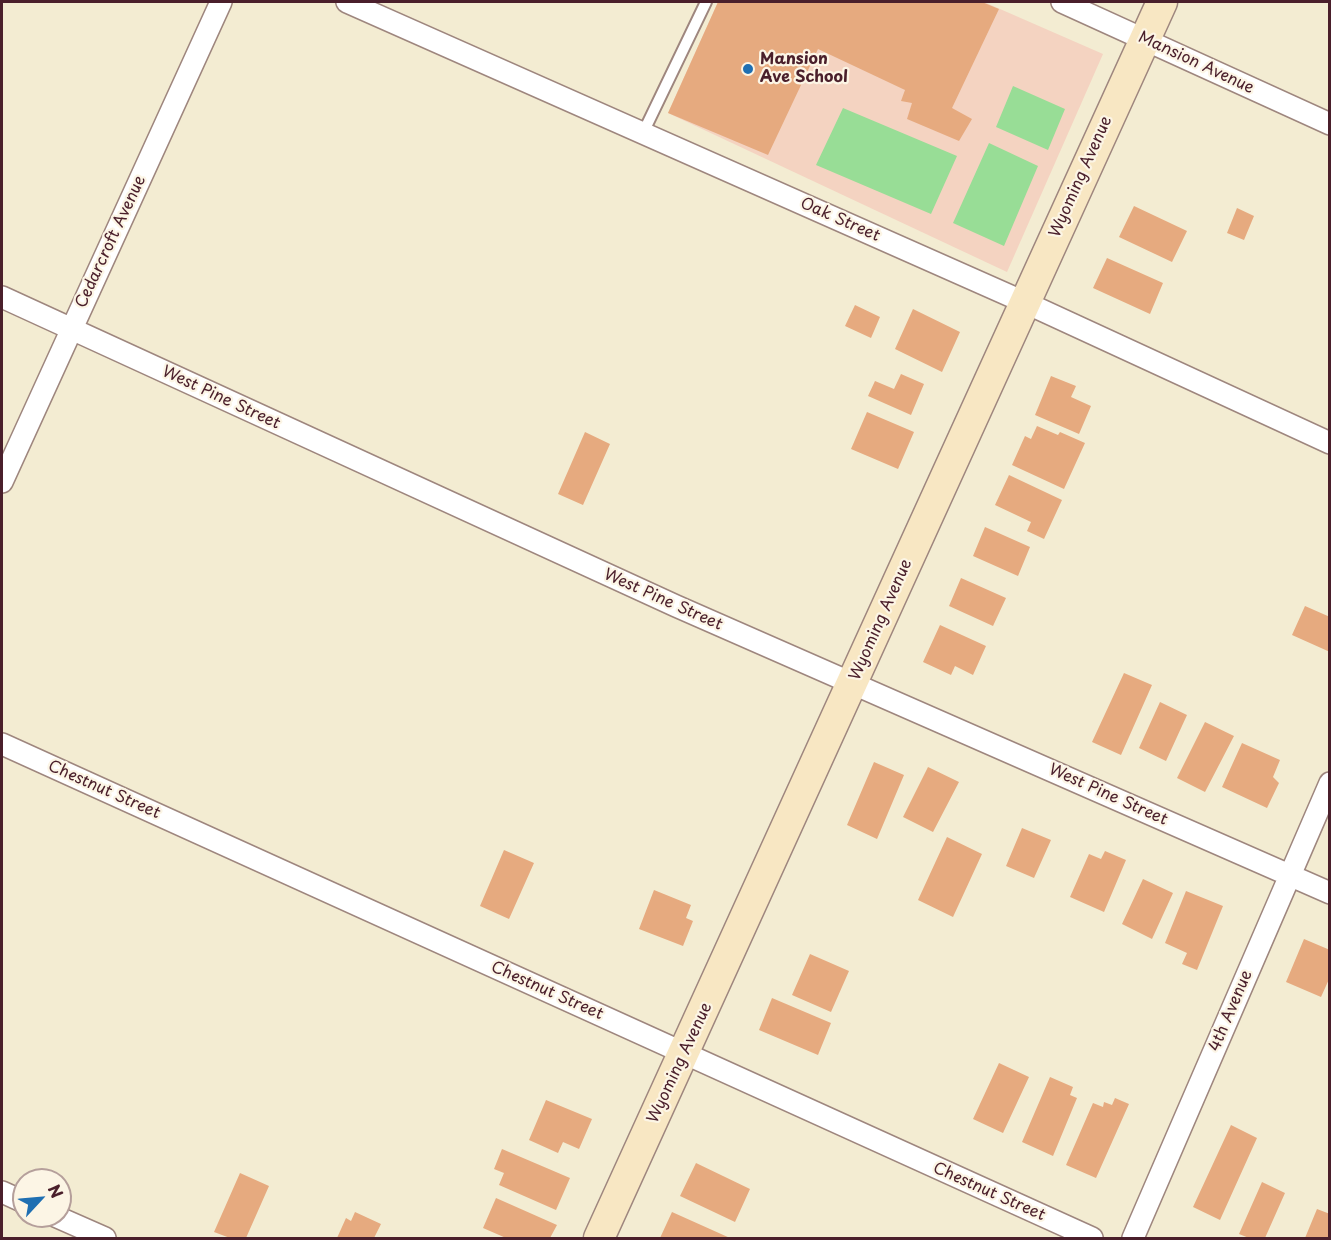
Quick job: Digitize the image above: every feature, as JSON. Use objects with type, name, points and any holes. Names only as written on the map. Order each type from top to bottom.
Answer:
[{"type":"street","name":"Cedarcroft Avenue","points":[[2,482],[221,2]]},
{"type":"street","name":"Oak Street","points":[[347,2],[1024,302],[1329,443]]},
{"type":"street","name":"Mansion Avenue","points":[[1062,2],[1329,124]]},
{"type":"street","name":"Wyoming Avenue","points":[[599,1239],[1162,2]]},
{"type":"street","name":"West Pine Street","points":[[2,297],[666,601],[1329,893]]},
{"type":"street","name":"Chestnut Street","points":[[2,744],[1092,1239]]},
{"type":"street","name":"4th Avenue","points":[[1133,1239],[1329,783]]},
{"type":"street","points":[[72,1224],[105,1239]]},
{"type":"lane","points":[[643,133],[706,2]]},
{"type":"shaded area","points":[[718,2],[984,2],[1103,54],[1007,272],[668,113]]},
{"type":"green space","points":[[1013,86],[1065,109],[1048,150],[996,127]]},
{"type":"green space","points":[[843,108],[957,156],[931,214],[816,165]]},
{"type":"green space","points":[[989,143],[1038,166],[1004,246],[953,223]]},
{"type":"building","name":"Mansion Ave School","points":[[718,2],[982,2],[999,9],[952,108],[972,119],[959,141],[907,119],[912,103],[901,101],[905,90],[818,49],[768,155],[668,113]]},
{"type":"building","points":[[1134,206],[1187,231],[1172,262],[1119,237]]},
{"type":"building","points":[[1237,208],[1254,216],[1244,240],[1227,233]]},
{"type":"building","points":[[1107,258],[1163,283],[1150,314],[1093,288]]},
{"type":"building","points":[[855,305],[880,317],[871,338],[845,326]]},
{"type":"building","points":[[913,309],[960,332],[942,372],[895,349]]},
{"type":"building","points":[[901,374],[924,384],[911,415],[868,396],[875,381],[894,389]]},
{"type":"building","points":[[1051,376],[1076,386],[1071,397],[1091,406],[1079,434],[1035,415]]},
{"type":"building","points":[[867,412],[914,432],[898,469],[851,449]]},
{"type":"building","points":[[1037,426],[1058,435],[1060,432],[1085,443],[1064,489],[1012,465],[1025,436],[1031,439]]},
{"type":"building","points":[[585,432],[610,444],[583,505],[558,494]]},
{"type":"building","points":[[1009,475],[1062,500],[1044,539],[1027,531],[1031,522],[995,505]]},
{"type":"building","points":[[985,527],[1030,547],[1018,576],[973,556]]},
{"type":"building","points":[[961,578],[1006,598],[993,626],[949,606]]},
{"type":"building","points":[[1305,606],[1330,617],[1330,652],[1292,635]]},
{"type":"building","points":[[940,625],[986,646],[973,675],[955,666],[951,675],[923,662]]},
{"type":"building","points":[[1124,673],[1152,685],[1121,755],[1092,742]]},
{"type":"building","points":[[1160,702],[1187,715],[1166,761],[1139,748]]},
{"type":"building","points":[[1205,722],[1234,736],[1205,792],[1177,778]]},
{"type":"building","points":[[1242,743],[1280,760],[1273,777],[1279,783],[1267,808],[1222,787]]},
{"type":"building","points":[[874,762],[904,775],[877,839],[847,825]]},
{"type":"building","points":[[928,767],[959,782],[933,832],[903,817]]},
{"type":"building","points":[[1022,828],[1051,840],[1034,878],[1006,866]]},
{"type":"building","points":[[947,837],[982,854],[953,917],[918,900]]},
{"type":"building","points":[[504,850],[534,863],[509,919],[480,906]]},
{"type":"building","points":[[1105,851],[1126,860],[1104,912],[1070,897],[1089,854],[1101,859]]},
{"type":"building","points":[[1143,879],[1173,893],[1152,939],[1122,924]]},
{"type":"building","points":[[654,890],[691,905],[686,918],[693,921],[683,946],[639,929]]},
{"type":"building","points":[[1186,891],[1223,906],[1197,970],[1182,964],[1187,953],[1165,943]]},
{"type":"building","points":[[1304,939],[1330,950],[1330,977],[1321,997],[1286,982]]},
{"type":"building","points":[[810,954],[849,971],[831,1012],[792,995]]},
{"type":"building","points":[[772,998],[831,1023],[818,1055],[759,1030]]},
{"type":"building","points":[[999,1063],[1029,1077],[1003,1133],[973,1119]]},
{"type":"building","points":[[1050,1077],[1073,1087],[1070,1095],[1077,1098],[1053,1156],[1022,1142]]},
{"type":"building","points":[[1115,1098],[1129,1104],[1096,1178],[1066,1165],[1093,1103],[1103,1107],[1104,1102],[1112,1105]]},
{"type":"building","points":[[546,1100],[592,1119],[579,1149],[563,1142],[558,1153],[529,1140]]},
{"type":"building","points":[[1231,1125],[1257,1138],[1220,1220],[1193,1207]]},
{"type":"building","points":[[502,1149],[570,1178],[556,1210],[499,1185],[504,1173],[494,1169]]},
{"type":"building","points":[[696,1163],[750,1189],[735,1222],[680,1196]]},
{"type":"building","points":[[240,1173],[269,1186],[246,1238],[230,1238],[214,1232]]},
{"type":"building","points":[[1262,1182],[1285,1193],[1265,1238],[1249,1238],[1239,1234]]},
{"type":"building","points":[[496,1198],[557,1225],[550,1238],[506,1238],[483,1228]]},
{"type":"building","points":[[1317,1209],[1330,1214],[1330,1238],[1305,1238]]},
{"type":"building","points":[[355,1212],[381,1224],[374,1238],[337,1238],[346,1218],[351,1221]]},
{"type":"building","points":[[672,1212],[730,1238],[660,1238]]},
{"type":"place","name":"Mansion Ave School","points":[[748,69]]}]
